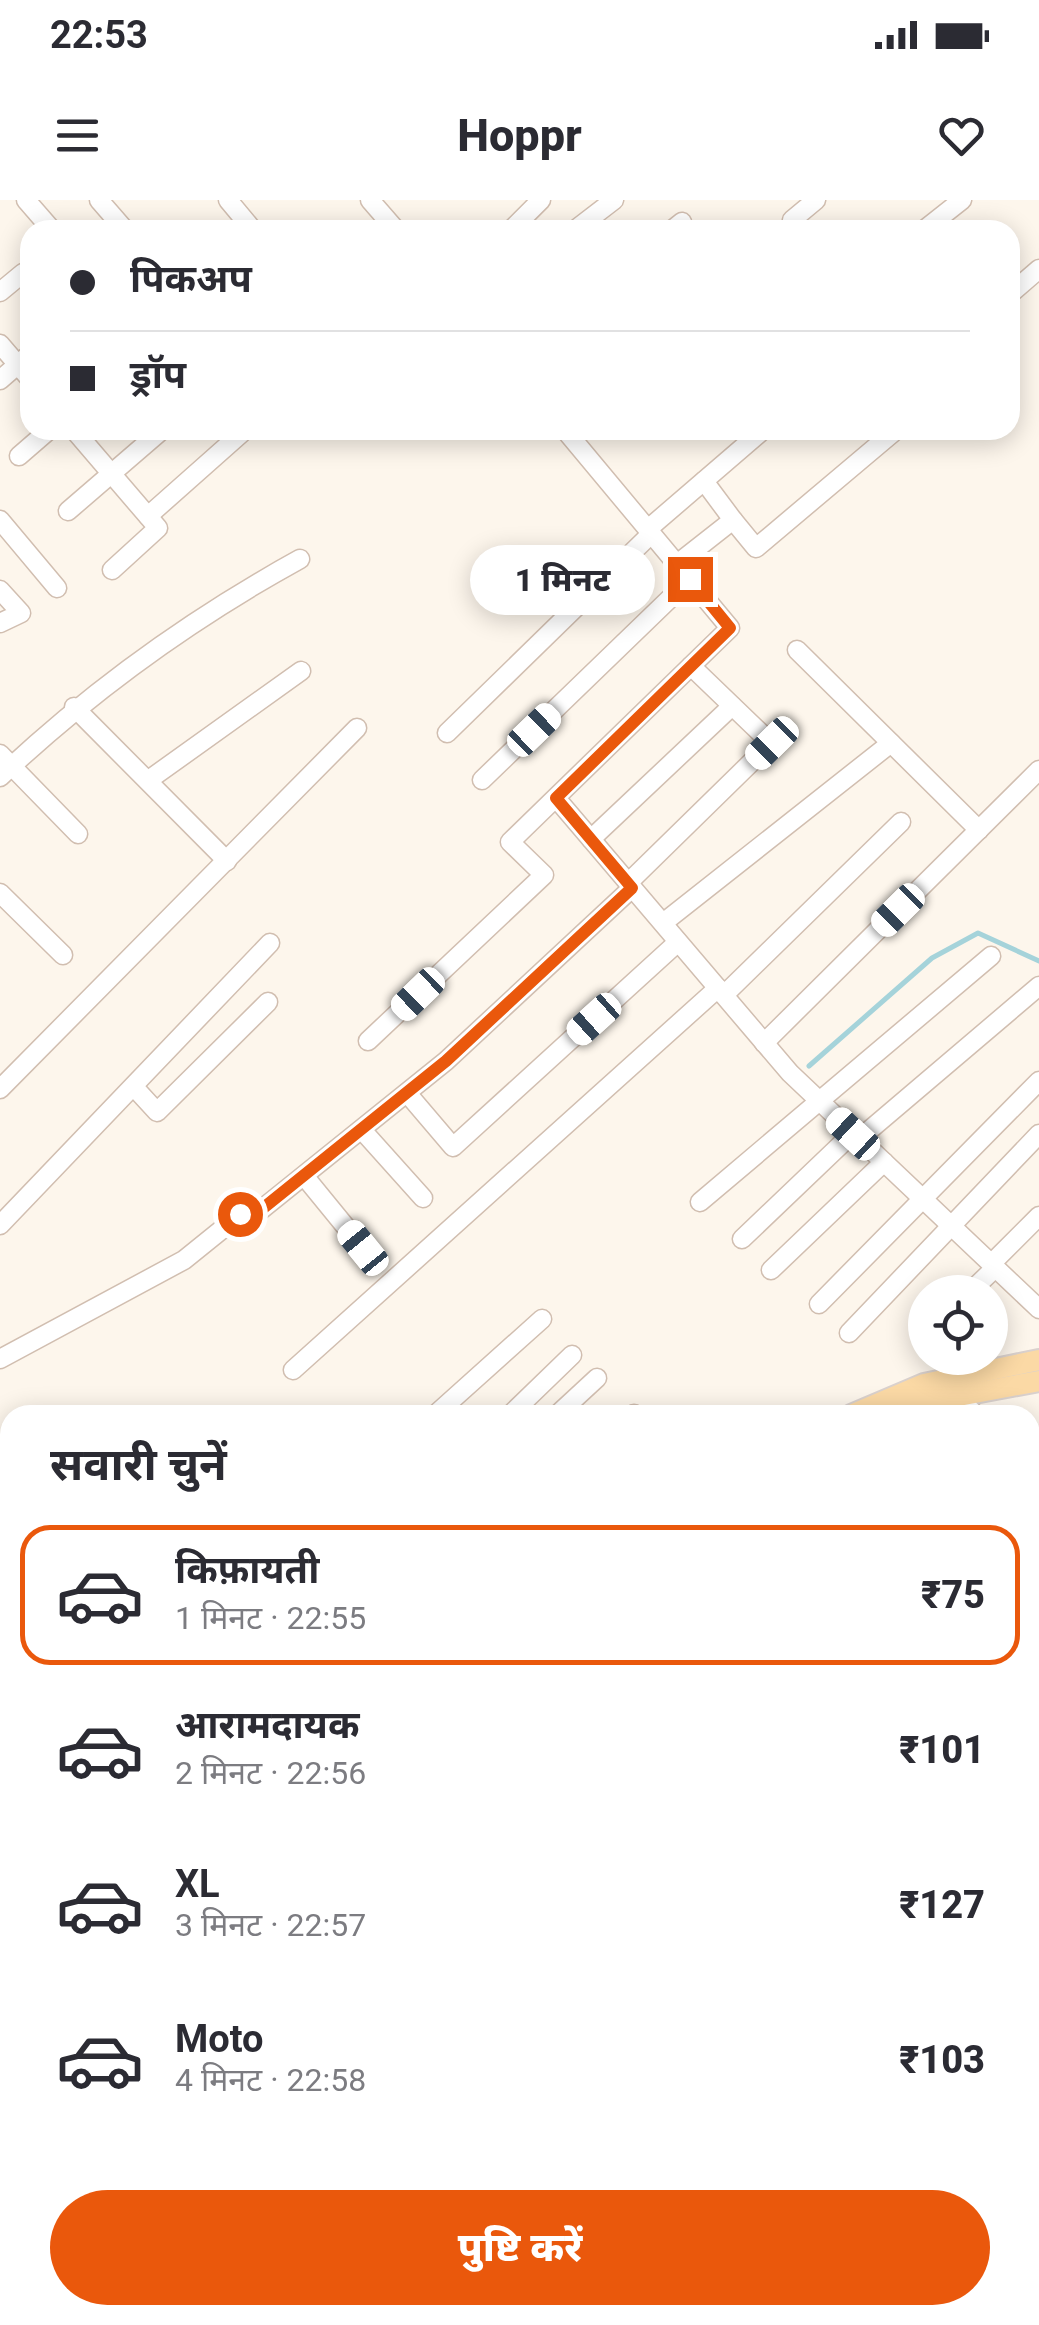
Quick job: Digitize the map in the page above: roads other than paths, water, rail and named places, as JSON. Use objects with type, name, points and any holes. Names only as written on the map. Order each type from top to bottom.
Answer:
[{"type":"main road","points":[[875,1405],[924,1384],[1039,1360]]},
{"type":"main road","points":[[928,1405],[956,1396],[1034,1388]]},
{"type":"street","points":[[26,200],[43,220]]},
{"type":"street","points":[[99,200],[116,220]]},
{"type":"street","points":[[228,200],[245,220]]},
{"type":"street","points":[[370,200],[387,220]]},
{"type":"street","points":[[525,220],[541,200]]},
{"type":"street","points":[[588,220],[614,200]]},
{"type":"street","points":[[792,220],[816,200]]},
{"type":"street","points":[[937,220],[962,200]]},
{"type":"street","points":[[0,292],[20,276]]},
{"type":"street","points":[[0,344],[20,361]]},
{"type":"street","points":[[18,456],[37,440]]},
{"type":"street","points":[[83,440],[158,528],[112,570]]},
{"type":"street","points":[[68,510],[151,440]]},
{"type":"street","points":[[148,516],[234,440]]},
{"type":"street","points":[[368,1041],[544,875],[510,842],[730,628],[573,440]]},
{"type":"street","points":[[447,733],[650,531],[751,440]]},
{"type":"street","points":[[704,481],[756,548],[884,440]]},
{"type":"street","points":[[0,520],[56,588]]},
{"type":"street","points":[[482,780],[733,520]]},
{"type":"street","points":[[78,834],[4,765],[74,707],[236,594],[300,560]]},
{"type":"street","points":[[0,590],[21,613],[0,623]]},
{"type":"street","points":[[797,650],[979,830]]},
{"type":"street","points":[[0,1360],[184,1260],[240,1214],[257,1213],[305,1177],[407,1093],[630,886],[772,743],[691,666]]},
{"type":"street","points":[[150,779],[300,670]]},
{"type":"street","points":[[591,839],[732,706]]},
{"type":"street","points":[[74,707],[228,860]]},
{"type":"street","points":[[0,1089],[357,728]]},
{"type":"street","points":[[662,924],[891,743]]},
{"type":"street","points":[[764,1043],[1039,770]]},
{"type":"street","points":[[556,798],[764,1043],[818,1100],[1039,1310]]},
{"type":"street","points":[[294,1370],[720,992],[900,822]]},
{"type":"street","points":[[0,893],[62,956]]},
{"type":"street","points":[[407,1093],[453,1147],[678,942]]},
{"type":"street","points":[[0,1225],[270,943]]},
{"type":"street","points":[[700,1202],[991,956]]},
{"type":"street","points":[[742,1239],[856,1136],[1039,986]]},
{"type":"street","points":[[134,1087],[158,1112],[268,1002]]},
{"type":"street","points":[[818,1304],[1039,1080]]},
{"type":"street","points":[[362,1130],[423,1198]]},
{"type":"street","points":[[850,1333],[1039,1134]]},
{"type":"street","points":[[771,1270],[884,1162]]},
{"type":"street","points":[[305,1177],[363,1248]]},
{"type":"street","points":[[985,1275],[1039,1216]]},
{"type":"street","points":[[445,1405],[542,1319]]},
{"type":"street","points":[[520,1405],[572,1355]]},
{"type":"street","points":[[568,1405],[598,1378]]},
{"type":"street","points":[[956,1396],[965,1405]]},
{"type":"waterway","points":[[809,1066],[932,958],[978,933],[1039,961]]}]
